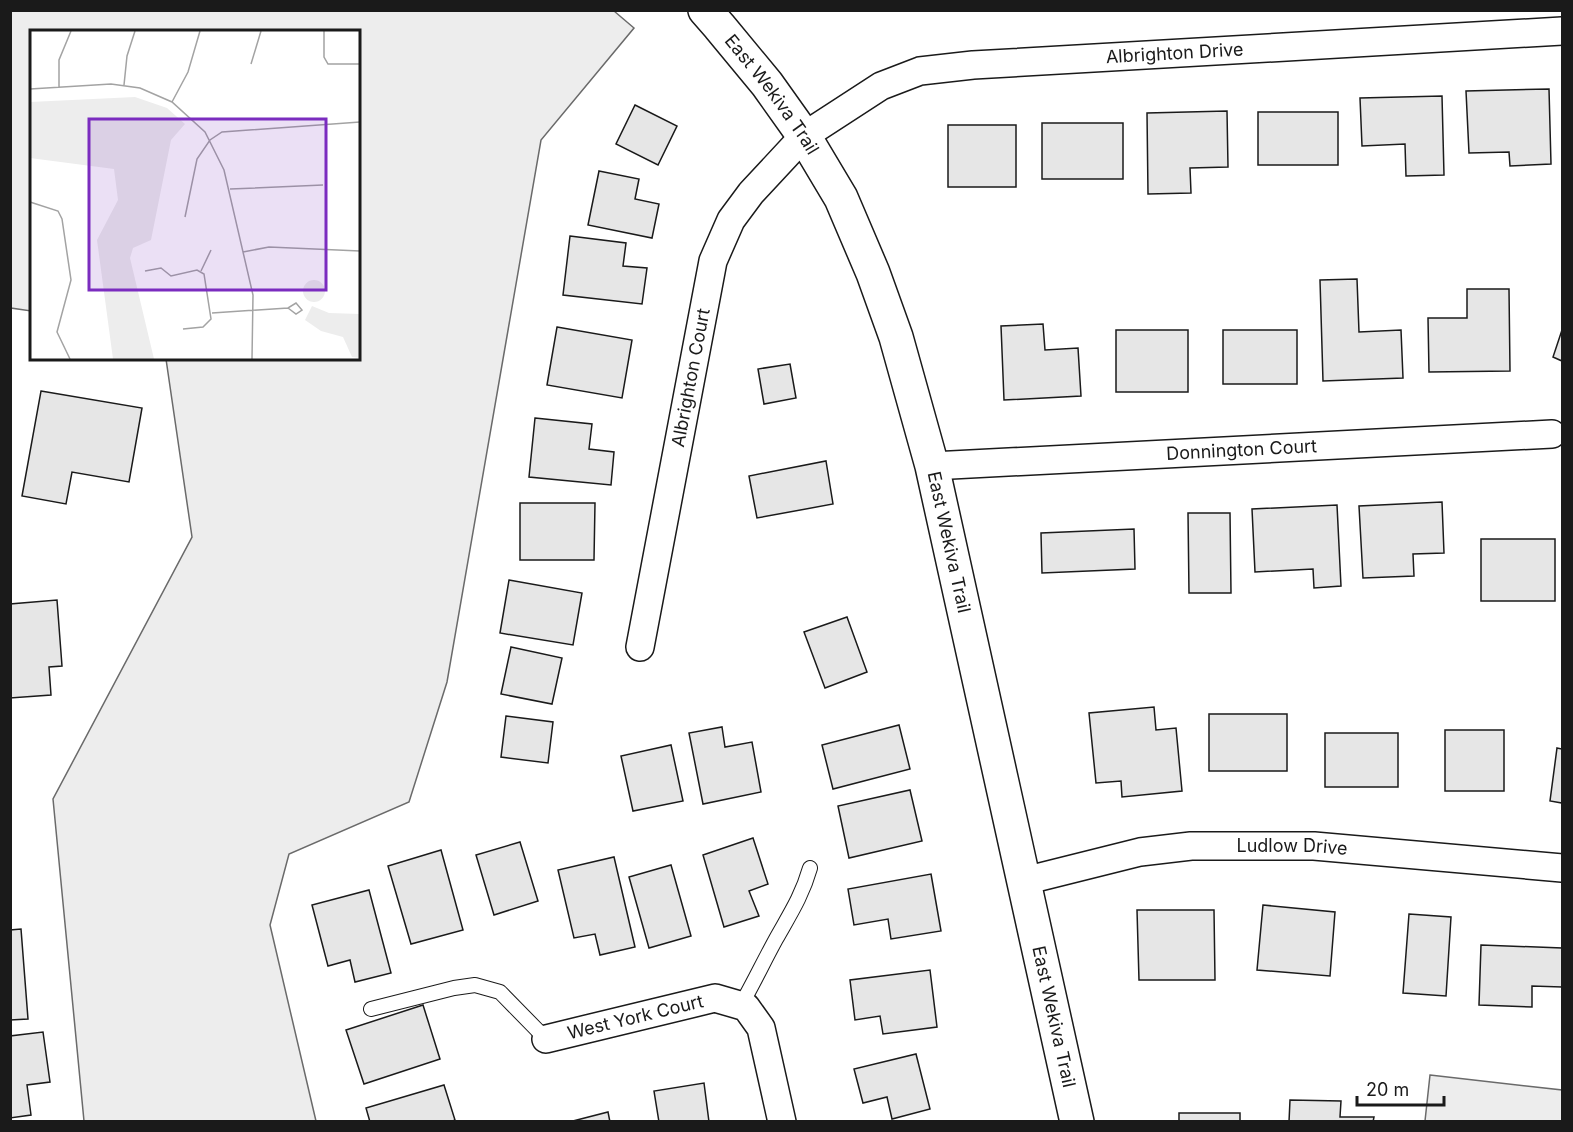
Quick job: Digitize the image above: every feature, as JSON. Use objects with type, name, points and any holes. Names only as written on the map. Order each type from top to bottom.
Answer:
[{"type":"street","name":"East Wekiva Trail","points":[[705,10],[767,84],[804,136],[842,198],[896,337],[932,466],[1077,1122]]},
{"type":"street","name":"Albrighton Drive","points":[[804,136],[881,86],[920,71],[985,65],[1563,31]]},
{"type":"street","name":"Albrighton Court","points":[[640,647],[713,261],[731,220],[751,193],[804,136]]},
{"type":"street","name":"Donnington Court","points":[[932,466],[1552,434]]},
{"type":"street","name":"Ludlow Drive","points":[[1024,881],[1140,852],[1191,846],[1314,846],[1563,868]]},
{"type":"street","name":"West York Court","points":[[546,1040],[715,998],[741,1005]]},
{"type":"street","points":[[741,1005],[746,1007],[761,1028],[782,1122]]},
{"type":"lane","points":[[741,1005],[796,905],[805,887],[810,868]]},
{"type":"lane","points":[[371,1009],[475,985],[500,992],[546,1040]]},
{"type":"shaded area","points":[[11,11],[614,11],[634,28],[541,140],[447,682],[409,802],[289,854],[270,925],[316,1121],[84,1121],[53,799],[192,537],[166,360],[360,360],[360,30],[30,30],[30,311],[11,308]]},
{"type":"shaded area","points":[[1430,1075],[1562,1090],[1562,1121],[1425,1121]]},
{"type":"building","points":[[1549,89],[1551,164],[1510,166],[1509,152],[1469,153],[1466,91]]},
{"type":"building","points":[[1442,96],[1444,175],[1406,176],[1405,144],[1362,146],[1360,98]]},
{"type":"building","points":[[635,105],[677,126],[658,165],[616,144]]},
{"type":"building","points":[[1227,111],[1228,167],[1190,168],[1191,193],[1148,194],[1147,113]]},
{"type":"building","points":[[1258,112],[1338,112],[1338,165],[1258,165]]},
{"type":"building","points":[[1042,123],[1123,123],[1123,179],[1042,179]]},
{"type":"building","points":[[948,125],[1016,125],[1016,187],[948,187]]},
{"type":"building","points":[[599,171],[639,179],[635,199],[659,204],[652,238],[588,225]]},
{"type":"building","points":[[570,236],[626,243],[623,266],[647,268],[642,304],[563,295]]},
{"type":"building","points":[[1357,279],[1359,332],[1401,330],[1403,378],[1323,381],[1320,280]]},
{"type":"building","points":[[1467,289],[1509,289],[1510,371],[1429,372],[1428,318],[1467,318]]},
{"type":"building","points":[[1043,324],[1045,350],[1078,348],[1081,396],[1004,400],[1001,326]]},
{"type":"building","points":[[557,327],[632,340],[622,398],[547,385]]},
{"type":"building","points":[[1116,330],[1188,330],[1188,392],[1116,392]]},
{"type":"building","points":[[1223,330],[1297,330],[1297,384],[1223,384]]},
{"type":"building","points":[[1562,330],[1562,361],[1553,357]]},
{"type":"building","points":[[790,364],[796,398],[764,404],[758,369]]},
{"type":"building","points":[[41,391],[142,408],[129,482],[72,472],[66,504],[22,496]]},
{"type":"building","points":[[535,418],[592,424],[589,449],[614,452],[611,485],[529,477]]},
{"type":"building","points":[[826,461],[833,504],[757,518],[749,476]]},
{"type":"building","points":[[1442,502],[1444,553],[1413,554],[1414,576],[1363,578],[1359,506]]},
{"type":"building","points":[[520,503],[595,503],[594,560],[520,560]]},
{"type":"building","points":[[1337,505],[1341,586],[1314,588],[1313,569],[1255,572],[1252,509]]},
{"type":"building","points":[[1188,513],[1230,513],[1231,593],[1189,593]]},
{"type":"building","points":[[1134,529],[1135,569],[1042,573],[1041,533]]},
{"type":"building","points":[[1481,539],[1555,539],[1555,601],[1481,601]]},
{"type":"building","points":[[509,580],[582,593],[573,645],[500,633]]},
{"type":"building","points":[[57,600],[62,666],[49,667],[51,695],[10,698],[10,604]]},
{"type":"building","points":[[847,617],[867,672],[825,688],[804,632]]},
{"type":"building","points":[[511,647],[562,658],[552,704],[501,694]]},
{"type":"building","points":[[1154,707],[1156,730],[1176,728],[1182,791],[1122,797],[1121,781],[1096,783],[1089,713]]},
{"type":"building","points":[[1209,714],[1287,714],[1287,771],[1209,771]]},
{"type":"building","points":[[506,716],[553,722],[548,763],[501,757]]},
{"type":"building","points":[[899,725],[910,769],[833,789],[822,745]]},
{"type":"building","points":[[722,727],[725,747],[752,742],[761,792],[703,804],[689,733]]},
{"type":"building","points":[[1445,730],[1504,730],[1504,791],[1445,791]]},
{"type":"building","points":[[1325,733],[1398,733],[1398,787],[1325,787]]},
{"type":"building","points":[[671,745],[683,801],[633,811],[621,756]]},
{"type":"building","points":[[1557,748],[1562,749],[1562,803],[1550,801]]},
{"type":"building","points":[[910,790],[922,841],[849,858],[838,806]]},
{"type":"building","points":[[753,838],[768,884],[749,891],[759,916],[724,927],[703,855]]},
{"type":"building","points":[[520,842],[538,901],[494,915],[476,855]]},
{"type":"building","points":[[441,850],[463,930],[411,944],[388,866]]},
{"type":"building","points":[[614,857],[635,947],[600,955],[595,934],[574,938],[558,870]]},
{"type":"building","points":[[671,865],[691,936],[649,948],[629,877]]},
{"type":"building","points":[[931,874],[941,931],[891,939],[888,919],[854,925],[848,889]]},
{"type":"building","points":[[369,890],[391,973],[355,982],[350,960],[328,966],[312,905]]},
{"type":"building","points":[[1263,905],[1335,912],[1330,976],[1257,970]]},
{"type":"building","points":[[1137,910],[1214,910],[1215,980],[1139,980]]},
{"type":"building","points":[[1409,914],[1451,917],[1446,996],[1403,993]]},
{"type":"building","points":[[21,929],[28,1019],[10,1020],[10,930]]},
{"type":"building","points":[[1481,945],[1562,948],[1562,987],[1532,986],[1532,1007],[1479,1005]]},
{"type":"building","points":[[930,970],[937,1027],[883,1034],[880,1016],[855,1020],[850,980]]},
{"type":"building","points":[[423,1005],[440,1059],[364,1084],[346,1030]]},
{"type":"building","points":[[43,1032],[50,1082],[27,1085],[31,1115],[10,1118],[10,1036]]},
{"type":"building","points":[[916,1054],[930,1109],[892,1119],[887,1097],[863,1103],[854,1069]]},
{"type":"building","points":[[704,1083],[709,1122],[659,1122],[654,1091]]},
{"type":"building","points":[[444,1085],[455,1120],[450,1122],[370,1122],[366,1108]]},
{"type":"building","points":[[1290,1100],[1341,1101],[1340,1117],[1374,1117],[1373,1122],[1289,1122]]},
{"type":"building","points":[[608,1112],[610,1122],[569,1122]]},
{"type":"building","points":[[1179,1113],[1240,1113],[1240,1122],[1179,1122]]}]
